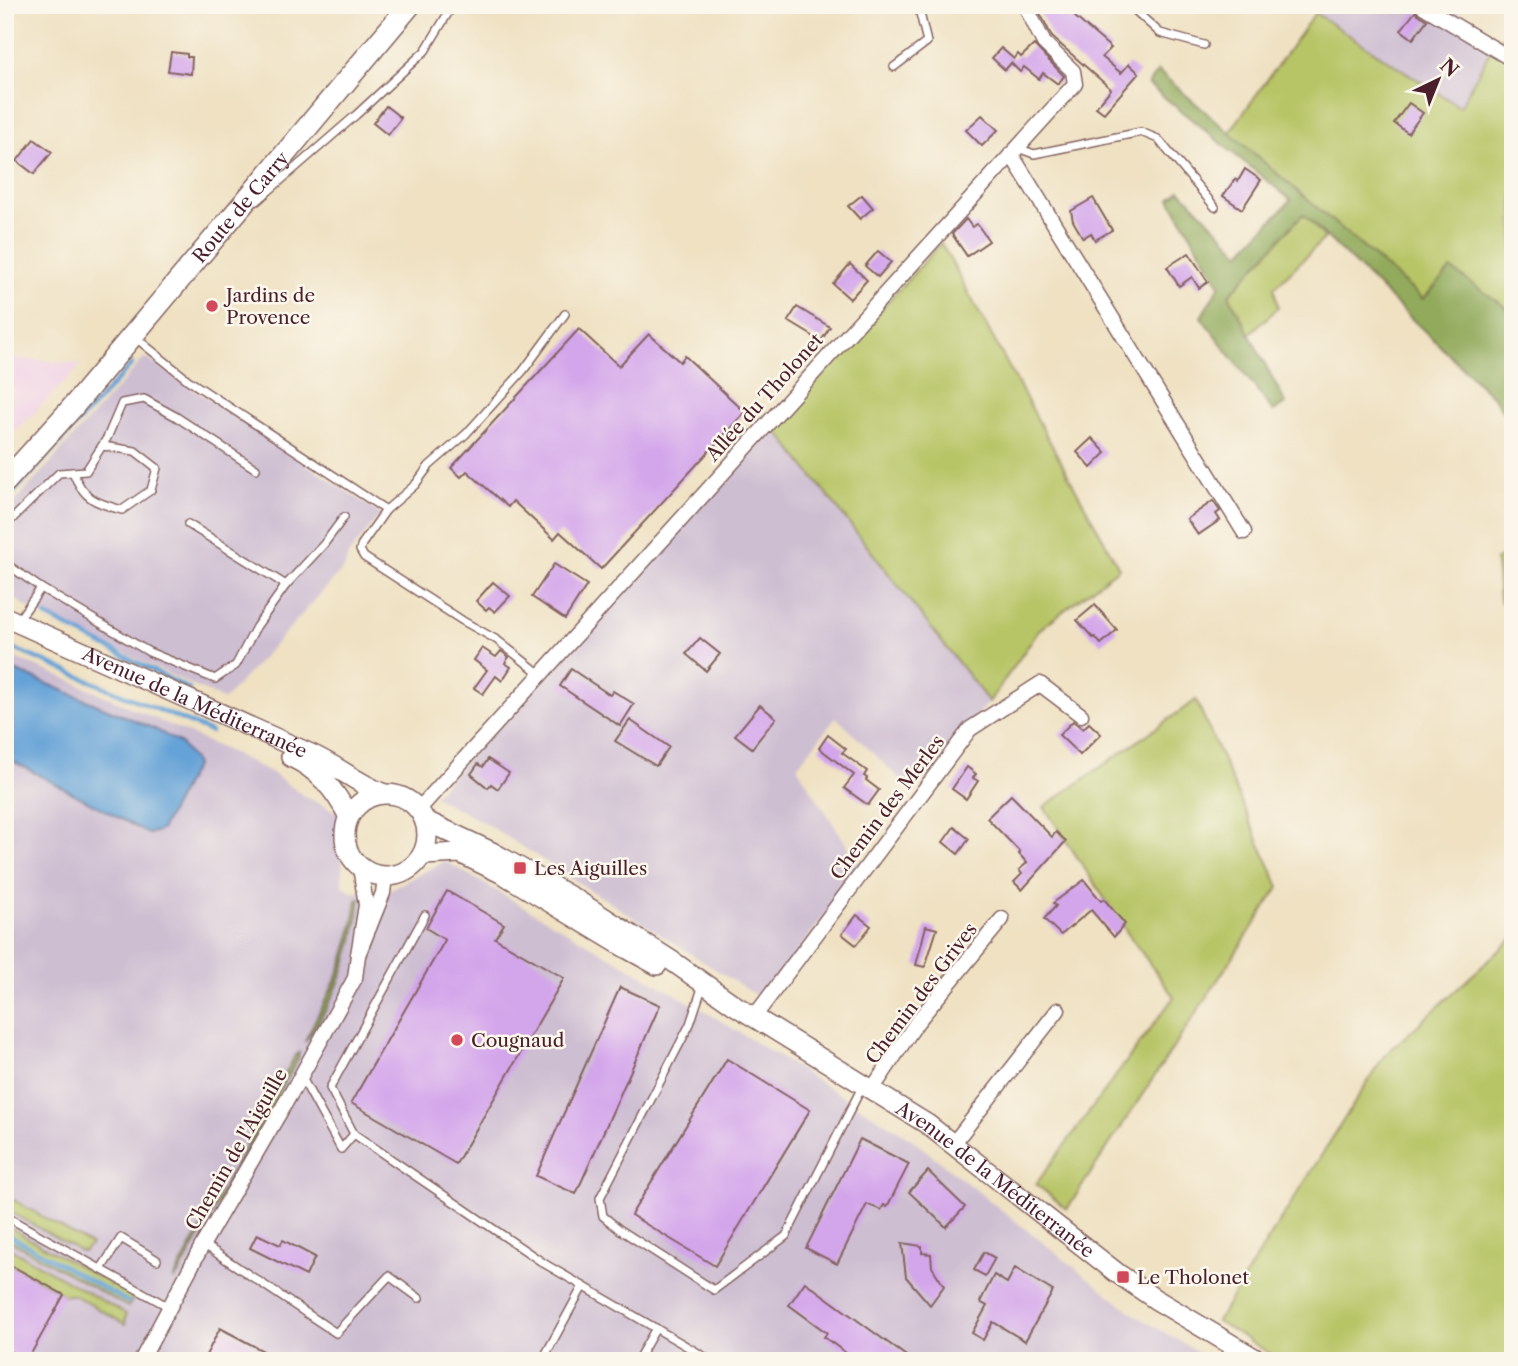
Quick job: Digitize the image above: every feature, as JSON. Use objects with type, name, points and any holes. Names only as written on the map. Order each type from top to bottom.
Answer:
[{"type":"main road","name":"Route de Carry","points":[[5,482],[133,336],[410,5]]},
{"type":"main road","name":"Route de Carry","points":[[5,467],[71,409]]},
{"type":"main road","name":"Avenue de la Méditerranée","points":[[9,623],[336,765],[360,784],[382,793]]},
{"type":"main road","name":"Avenue de la Méditerranée","points":[[9,623],[306,764],[336,793],[349,817]]},
{"type":"main road","points":[[382,793],[396,794],[408,800],[422,815],[428,834],[423,855],[411,869],[399,875],[385,877],[360,867],[351,857],[345,830],[357,805],[368,797],[382,793]]},
{"type":"main road","name":"Avenue de la Méditerranée","points":[[422,815],[575,899],[736,1006]]},
{"type":"main road","name":"Avenue de la Méditerranée","points":[[423,855],[460,853],[481,862],[626,948],[736,1006],[927,1124],[1117,1273],[1259,1361]]},
{"type":"main road","name":"Avenue de la Méditerranée","points":[[867,1088],[1056,1242],[1148,1308],[1236,1361]]},
{"type":"street","name":"Allée du Tholonet","points":[[422,815],[539,673],[1075,84],[1073,71],[1044,43],[1025,5]]},
{"type":"street","points":[[1421,5],[1513,60]]},
{"type":"street","points":[[1014,151],[1244,532]]},
{"type":"street","name":"Chemin des Merles","points":[[754,1017],[970,729],[1041,684],[1081,715]]},
{"type":"street","name":"Chemin de l'Aiguille","points":[[141,1361],[203,1244],[355,978],[366,905],[360,867]]},
{"type":"street","name":"Chemin de l'Aiguille","points":[[358,956],[381,897],[385,877]]},
{"type":"street","name":"Chemin des Grives","points":[[867,1088],[917,1022],[1002,919]]},
{"type":"street","points":[[953,1143],[1058,1010]]},
{"type":"lane","points":[[214,239],[425,51],[453,5]]},
{"type":"lane","points":[[894,67],[927,42],[918,5]]},
{"type":"lane","points":[[1129,5],[1160,33],[1204,45]]},
{"type":"lane","points":[[1014,151],[1034,154],[1140,132],[1158,139],[1215,207]]},
{"type":"lane","points":[[539,673],[497,640],[364,557],[360,550],[386,510],[415,485],[429,466],[466,433],[523,371],[565,314]]},
{"type":"lane","points":[[133,336],[188,380],[386,510]]},
{"type":"lane","points":[[5,526],[59,473],[86,471],[103,446],[122,403],[144,400],[175,416],[256,469]]},
{"type":"lane","points":[[73,472],[79,487],[96,503],[122,510],[151,490],[157,468],[135,451],[103,446]]},
{"type":"lane","points":[[5,563],[41,588],[149,652],[215,679],[236,665],[256,627],[286,585],[324,544],[344,517]]},
{"type":"lane","points":[[188,524],[286,585]]},
{"type":"lane","points":[[9,623],[41,588]]},
{"type":"lane","points":[[425,915],[330,1088],[354,1134],[545,1264],[712,1361]]},
{"type":"lane","points":[[702,988],[690,1024],[600,1198],[603,1216],[619,1229],[714,1290],[786,1236],[867,1088]]},
{"type":"lane","points":[[301,1076],[341,1149],[354,1134]]},
{"type":"lane","points":[[5,1216],[170,1307]]},
{"type":"lane","points":[[100,1269],[121,1238],[157,1260]]},
{"type":"lane","points":[[203,1244],[336,1333],[389,1276],[419,1298]]},
{"type":"lane","points":[[542,1361],[583,1286]]},
{"type":"lane","points":[[637,1361],[656,1328]]},
{"type":"shaded area","points":[[1304,5],[1447,5],[1497,38],[1461,107]]},
{"type":"shaded area","points":[[5,357],[82,364],[5,443]]},
{"type":"shaded area","points":[[145,357],[381,514],[348,555],[345,567],[224,700],[27,607],[5,592],[5,513]]},
{"type":"shaded area","points":[[769,421],[989,702],[913,792],[836,717],[797,767],[861,867],[762,999],[488,825],[434,796]]},
{"type":"shaded area","points":[[5,654],[232,753],[272,773],[304,796],[343,815],[342,885],[352,892],[387,891],[445,861],[706,1012],[910,1138],[1135,1315],[1213,1361],[5,1361]]},
{"type":"green space","points":[[1315,13],[1460,107],[1497,38],[1513,35],[1513,312],[1451,270],[1423,300],[1229,133]]},
{"type":"green space","points":[[1158,71],[1423,299],[1451,269],[1513,312],[1513,428],[1495,399],[1303,214],[1229,295],[1286,404],[1273,411],[1201,317],[1220,285],[1170,199],[1180,190],[1240,253],[1291,200],[1148,84]]},
{"type":"green space","points":[[1303,213],[1325,238],[1274,288],[1278,308],[1249,334],[1229,295]]},
{"type":"green space","points":[[941,243],[1119,568],[1040,629],[989,702],[774,427]]},
{"type":"green space","points":[[1513,549],[1513,619],[1499,599],[1496,560]]},
{"type":"green space","points":[[1196,700],[1279,887],[1067,1209],[1036,1184],[1174,997],[1128,934],[1044,807]]},
{"type":"green space","points":[[360,899],[349,956],[335,992],[305,1042],[342,965],[357,900]]},
{"type":"green space","points":[[1513,938],[1513,1361],[1282,1361],[1217,1321],[1384,1056]]},
{"type":"green space","points":[[299,1053],[179,1274],[173,1280],[295,1056]]},
{"type":"green space","points":[[5,1195],[91,1245],[80,1251],[5,1209]]},
{"type":"green space","points":[[5,1225],[134,1297],[128,1307],[5,1238]]},
{"type":"green space","points":[[5,1246],[126,1314],[125,1324],[74,1295],[64,1295],[5,1262]]},
{"type":"water","points":[[5,666],[155,729],[181,744],[196,764],[161,830],[149,834],[5,757]]},
{"type":"building","points":[[1036,5],[1082,5],[1075,17],[1111,48],[1102,57],[1121,73],[1129,64],[1139,73],[1104,113],[1096,107],[1111,89],[1052,37]]},
{"type":"building","points":[[1415,12],[1427,20],[1413,39],[1401,30]]},
{"type":"building","points":[[1034,45],[1064,76],[1058,84],[1043,73],[1039,79],[1024,67],[1020,72],[1011,63],[1005,70],[992,58],[1001,48],[1014,59],[1018,54],[1021,57]]},
{"type":"building","points":[[171,52],[192,57],[191,74],[168,71]]},
{"type":"building","points":[[1409,103],[1423,113],[1408,133],[1394,123]]},
{"type":"building","points":[[386,106],[401,118],[388,135],[373,123]]},
{"type":"building","points":[[982,115],[998,130],[982,146],[966,130]]},
{"type":"building","points":[[34,139],[52,152],[34,174],[17,161]]},
{"type":"building","points":[[1245,169],[1261,180],[1242,209],[1223,196],[1235,179],[1238,181]]},
{"type":"building","points":[[862,195],[873,208],[860,219],[848,206]]},
{"type":"building","points":[[1093,198],[1112,230],[1095,240],[1091,233],[1083,238],[1073,221],[1071,211]]},
{"type":"building","points":[[966,219],[972,227],[977,224],[989,241],[967,256],[952,234]]},
{"type":"building","points":[[878,251],[891,262],[878,277],[865,266]]},
{"type":"building","points":[[1189,253],[1208,282],[1199,288],[1192,277],[1179,286],[1167,267]]},
{"type":"building","points":[[850,264],[867,280],[850,299],[833,284]]},
{"type":"building","points":[[797,307],[830,327],[821,341],[788,321]]},
{"type":"building","points":[[579,329],[619,366],[649,334],[680,362],[685,356],[745,412],[601,569],[560,532],[554,539],[513,501],[508,507],[467,471],[461,477],[451,468]]},
{"type":"building","points":[[1092,438],[1106,453],[1091,468],[1077,452]]},
{"type":"building","points":[[1213,501],[1220,511],[1216,514],[1220,520],[1198,535],[1187,519]]},
{"type":"building","points":[[554,564],[587,585],[565,619],[532,597]]},
{"type":"building","points":[[493,582],[510,596],[495,612],[489,607],[486,610],[476,601]]},
{"type":"building","points":[[1095,605],[1117,630],[1101,644],[1077,620]]},
{"type":"building","points":[[700,638],[720,654],[706,671],[686,654]]},
{"type":"building","points":[[482,648],[496,657],[501,651],[509,657],[505,663],[511,667],[502,681],[496,676],[483,694],[474,688],[487,670],[474,660]]},
{"type":"building","points":[[571,669],[610,695],[613,691],[634,704],[620,726],[560,686]]},
{"type":"building","points":[[760,705],[776,718],[752,748],[735,735]]},
{"type":"building","points":[[630,720],[669,747],[656,766],[615,741]]},
{"type":"building","points":[[1073,721],[1083,729],[1089,723],[1101,734],[1080,755],[1059,735]]},
{"type":"building","points":[[828,735],[846,749],[842,753],[867,771],[864,776],[866,780],[879,790],[868,805],[844,788],[854,775],[819,748]]},
{"type":"building","points":[[488,759],[509,773],[498,789],[491,784],[488,788],[471,774],[478,764],[483,767]]},
{"type":"building","points":[[967,767],[976,774],[973,778],[978,781],[966,799],[952,789]]},
{"type":"building","points":[[1011,795],[1052,837],[1056,832],[1066,841],[1022,890],[1014,882],[1022,874],[1019,870],[1027,863],[987,818]]},
{"type":"building","points":[[954,827],[969,839],[958,854],[943,842]]},
{"type":"building","points":[[1084,880],[1125,924],[1114,937],[1091,910],[1061,935],[1044,919],[1056,906],[1053,903]]},
{"type":"building","name":"Cougnaud","points":[[447,891],[504,924],[495,938],[564,978],[456,1164],[351,1103],[445,940],[426,928]]},
{"type":"building","points":[[857,915],[871,926],[856,945],[842,934]]},
{"type":"building","points":[[926,926],[937,929],[925,967],[916,965]]},
{"type":"building","points":[[620,987],[660,1005],[576,1194],[536,1176]]},
{"type":"building","points":[[727,1059],[810,1110],[715,1266],[631,1215]]},
{"type":"building","points":[[860,1139],[909,1164],[887,1207],[884,1205],[881,1210],[867,1204],[837,1264],[806,1248]]},
{"type":"building","points":[[928,1171],[965,1207],[946,1227],[909,1192]]},
{"type":"building","points":[[257,1234],[280,1245],[283,1240],[315,1257],[306,1276],[250,1248]]},
{"type":"building","points":[[902,1243],[922,1246],[922,1253],[931,1254],[932,1267],[944,1286],[930,1305],[906,1277]]},
{"type":"building","points":[[984,1252],[995,1258],[985,1276],[974,1270]]},
{"type":"building","points":[[5,1262],[64,1295],[27,1361],[5,1349]]},
{"type":"building","points":[[1015,1268],[1053,1291],[1025,1341],[993,1322],[983,1340],[972,1333],[987,1306],[980,1302],[994,1275],[1007,1283]]},
{"type":"building","points":[[805,1282],[913,1361],[857,1361],[824,1337],[827,1333],[789,1305]]},
{"type":"building","points":[[220,1328],[237,1337],[282,1361],[203,1361]]},
{"type":"waterway","points":[[5,502],[132,364]]},
{"type":"waterway","points":[[5,592],[12,598]]},
{"type":"waterway","points":[[46,616],[189,689]]},
{"type":"waterway","points":[[5,645],[211,732]]},
{"type":"waterway","points":[[5,1233],[128,1302]]},
{"type":"place","name":"Jardins de Provence","points":[[212,306]]},
{"type":"place","name":"Les Aiguilles","points":[[520,868]]},
{"type":"place","name":"Cougnaud","points":[[457,1040]]},
{"type":"place","name":"Le Tholonet","points":[[1123,1277]]}]
